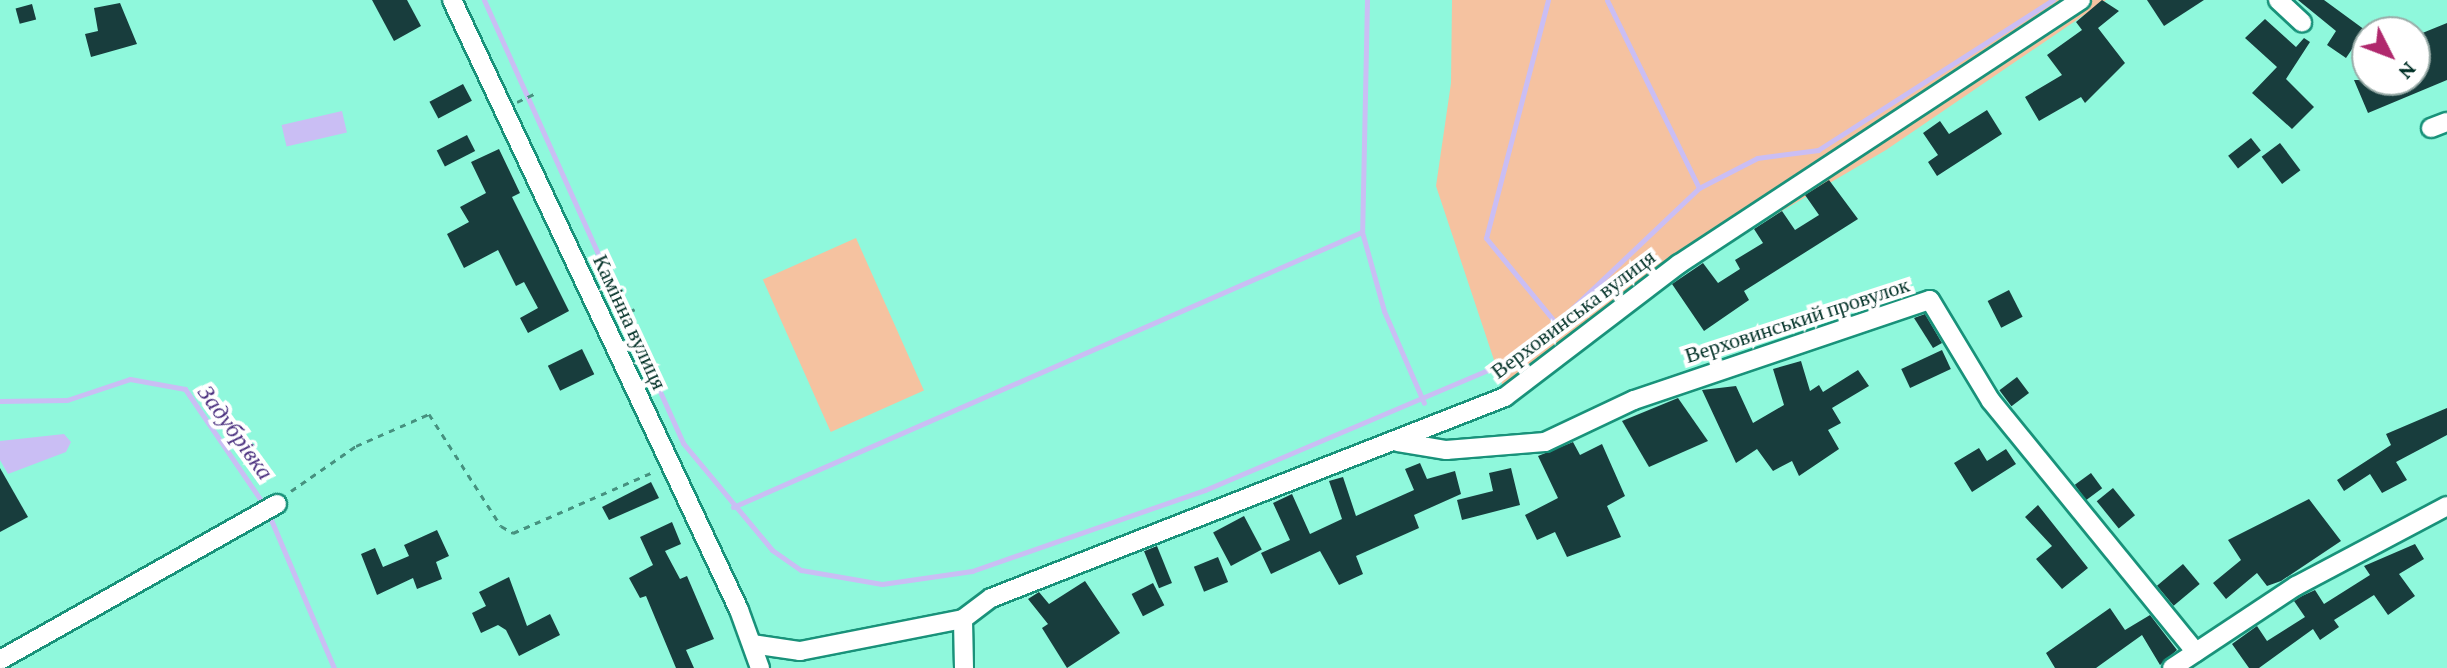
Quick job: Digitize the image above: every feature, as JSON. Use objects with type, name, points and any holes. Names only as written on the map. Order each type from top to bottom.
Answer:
[{"type":"street","name":"Камінна вулиця","points":[[452,0],[671,465],[760,668]]},
{"type":"street","name":"Верховинська вулиця","points":[[752,644],[800,651],[963,619],[1054,567],[1394,442],[1505,397],[1679,264],[2081,0]]},
{"type":"street","points":[[2278,0],[2302,22]]},
{"type":"street","name":"Верховинський провулок","points":[[1394,442],[1446,450],[1545,442],[1634,400],[1930,300],[1991,401],[2196,652]]},
{"type":"street","points":[[0,660],[277,504]]},
{"type":"street","points":[[2172,668],[2351,554],[2447,506]]},
{"type":"street","points":[[963,619],[964,668]]},
{"type":"path","points":[[520,100],[534,94]]},
{"type":"path","points":[[277,504],[356,446],[429,414],[501,526],[513,533],[671,465]]},
{"type":"shaded area","points":[[1452,0],[2106,0],[1886,150],[1717,249],[1509,405],[1436,186],[1451,83]]},
{"type":"shaded area","points":[[342,111],[347,132],[287,146],[282,125]]},
{"type":"shaded area","points":[[856,238],[924,391],[831,432],[763,279]]},
{"type":"shaded area","points":[[64,434],[71,442],[66,452],[8,474],[0,460],[0,441]]},
{"type":"building","points":[[372,0],[407,0],[421,26],[394,41]]},
{"type":"building","points":[[2102,0],[2119,11],[2098,28],[2125,63],[2085,103],[2081,97],[2039,121],[2025,97],[2062,75],[2047,55],[2082,30],[2076,22]]},
{"type":"building","points":[[2147,0],[2204,0],[2164,26]]},
{"type":"building","points":[[2298,0],[2324,0],[2351,20],[2351,51],[2346,58],[2327,45],[2336,31]]},
{"type":"building","points":[[120,3],[137,44],[91,57],[85,34],[98,31],[94,8]]},
{"type":"building","points":[[32,4],[36,19],[20,24],[16,8]]},
{"type":"building","points":[[2265,19],[2296,47],[2304,38],[2310,42],[2286,79],[2314,107],[2292,129],[2252,93],[2277,67],[2245,38]]},
{"type":"building","points":[[2447,23],[2447,80],[2431,87],[2431,30]]},
{"type":"building","points":[[463,84],[472,101],[438,119],[429,102]]},
{"type":"building","points":[[2361,96],[2409,96],[2368,113]]},
{"type":"building","points":[[1987,110],[2002,134],[1937,176],[1928,162],[1938,155],[1923,133],[1940,121],[1949,134]]},
{"type":"building","points":[[467,135],[475,151],[445,166],[437,150]]},
{"type":"building","points":[[2251,138],[2261,151],[2238,168],[2228,156]]},
{"type":"building","points":[[2280,143],[2300,170],[2282,184],[2262,157]]},
{"type":"building","points":[[499,149],[520,193],[512,197],[569,311],[528,333],[520,318],[538,308],[524,282],[516,286],[498,250],[464,268],[447,234],[469,222],[460,207],[486,193],[471,162]]},
{"type":"building","points":[[1829,180],[1858,219],[1744,291],[1749,300],[1704,331],[1672,284],[1703,263],[1718,283],[1740,269],[1735,260],[1763,243],[1754,229],[1782,211],[1795,230],[1819,215],[1805,195]]},
{"type":"building","points":[[2009,290],[2023,317],[2001,328],[1988,301]]},
{"type":"building","points":[[1925,314],[1942,343],[1933,348],[1914,318]]},
{"type":"building","points":[[582,349],[594,374],[560,391],[548,366]]},
{"type":"building","points":[[1942,350],[1951,369],[1910,388],[1901,369]]},
{"type":"building","points":[[1801,361],[1810,391],[1819,385],[1823,392],[1858,370],[1869,386],[1832,408],[1841,423],[1828,430],[1839,449],[1799,476],[1792,461],[1773,471],[1757,449],[1736,463],[1702,390],[1736,386],[1753,423],[1784,405],[1773,369]]},
{"type":"building","points":[[2017,377],[2029,393],[2011,406],[1999,390]]},
{"type":"building","points":[[1678,398],[1708,441],[1649,467],[1622,421]]},
{"type":"building","points":[[2447,408],[2447,435],[2396,462],[2407,480],[2382,493],[2370,474],[2344,491],[2337,480],[2391,445],[2386,434]]},
{"type":"building","points":[[1573,442],[1580,455],[1602,444],[1625,496],[1607,506],[1621,537],[1567,557],[1555,532],[1537,540],[1525,515],[1558,498],[1538,456]]},
{"type":"building","points":[[1979,448],[1987,461],[2006,449],[2016,464],[1972,492],[1954,463]]},
{"type":"building","points":[[1420,463],[1427,479],[1455,471],[1461,494],[1414,515],[1419,528],[1356,556],[1363,574],[1339,585],[1320,551],[1271,574],[1261,553],[1290,540],[1273,503],[1292,494],[1310,534],[1342,519],[1329,481],[1343,477],[1356,516],[1414,490],[1405,469]]},
{"type":"building","points":[[0,468],[28,517],[0,532]]},
{"type":"building","points":[[1511,468],[1520,505],[1462,520],[1457,500],[1493,491],[1489,473]]},
{"type":"building","points":[[2091,473],[2102,488],[2086,500],[2075,485]]},
{"type":"building","points":[[651,482],[659,498],[609,520],[602,507]]},
{"type":"building","points":[[2113,488],[2135,515],[2119,528],[2097,501]]},
{"type":"building","points":[[2309,499],[2341,541],[2281,581],[2267,586],[2257,573],[2226,599],[2213,583],[2241,560],[2228,540]]},
{"type":"building","points":[[2038,505],[2088,568],[2062,589],[2036,559],[2052,546],[2025,517]]},
{"type":"building","points":[[1244,516],[1262,550],[1231,566],[1213,532]]},
{"type":"building","points":[[672,522],[681,544],[665,551],[680,579],[687,576],[714,639],[686,650],[694,668],[676,668],[646,596],[640,598],[629,578],[653,565],[640,537]]},
{"type":"building","points":[[437,530],[449,556],[436,562],[442,579],[417,589],[413,578],[377,595],[361,554],[375,548],[383,567],[409,556],[404,545]]},
{"type":"building","points":[[2415,544],[2424,559],[2399,574],[2415,596],[2388,615],[2374,595],[2334,620],[2339,627],[2320,640],[2313,629],[2259,668],[2249,668],[2232,644],[2257,626],[2267,641],[2305,617],[2294,601],[2315,590],[2324,604],[2370,575],[2364,566]]},
{"type":"building","points":[[1157,546],[1172,583],[1159,588],[1144,551]]},
{"type":"building","points":[[1218,557],[1228,582],[1204,592],[1194,567]]},
{"type":"building","points":[[2183,564],[2200,584],[2174,606],[2157,586]]},
{"type":"building","points":[[509,577],[527,626],[550,614],[560,635],[519,656],[506,630],[498,625],[481,633],[472,613],[486,606],[479,592]]},
{"type":"building","points":[[1085,581],[1120,633],[1067,668],[1042,628],[1048,624],[1028,599],[1039,592],[1049,604]]},
{"type":"building","points":[[1153,583],[1164,605],[1143,616],[1132,594]]},
{"type":"building","points":[[2110,608],[2125,630],[2150,615],[2177,650],[2160,665],[2142,635],[2096,668],[2055,668],[2046,653]]},
{"type":"waterway","points":[[484,0],[683,443],[772,550],[801,570],[882,584],[972,571],[1205,490],[1523,355],[1699,188],[1607,0]]},
{"type":"waterway","points":[[1367,0],[1362,232],[1384,311],[1424,403]]},
{"type":"waterway","points":[[1548,0],[1486,238],[1555,322]]},
{"type":"waterway","points":[[1699,188],[1757,158],[1818,150],[2053,0]]},
{"type":"waterway","points":[[733,507],[1362,232]]},
{"type":"waterway","name":"Задубрівка","points":[[0,401],[67,400],[130,379],[185,389],[264,505]]},
{"type":"waterway","name":"Задубрівка","points":[[269,515],[334,668]]}]
